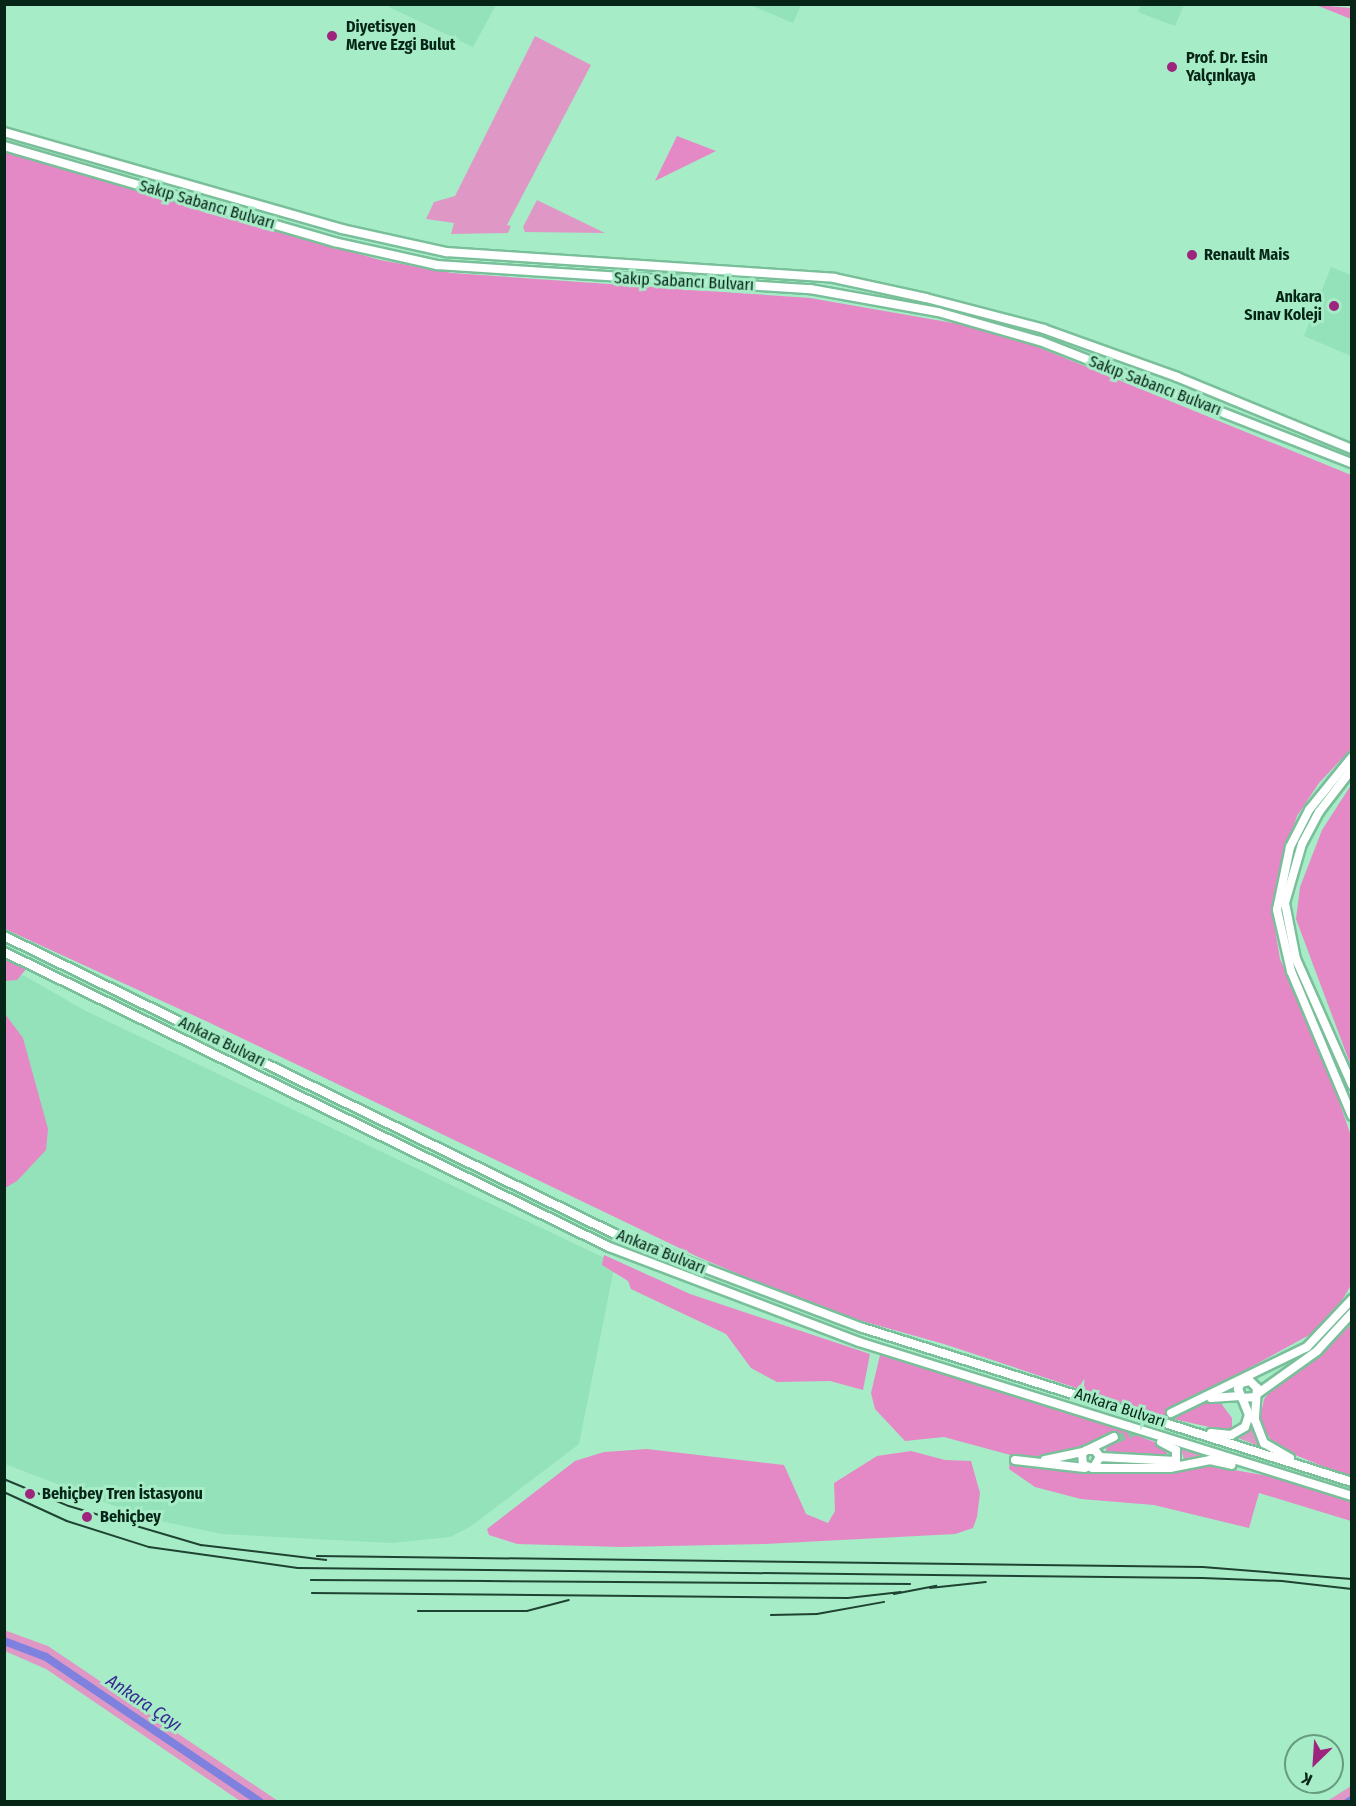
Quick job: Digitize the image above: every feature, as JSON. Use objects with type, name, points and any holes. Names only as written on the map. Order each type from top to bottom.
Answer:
[{"type":"main road","name":"Sakıp Sabancı Bulvarı","points":[[4,132],[342,229],[440,251],[499,259],[834,278],[926,298],[1044,329],[1177,377],[1352,449]]},
{"type":"main road","name":"Sakıp Sabancı Bulvarı","points":[[4,146],[334,242],[438,265],[810,289],[938,312],[1040,341],[1352,463]]},
{"type":"main road","points":[[1352,757],[1309,810],[1290,847],[1277,910],[1291,971],[1352,1116]]},
{"type":"main road","points":[[1352,769],[1319,812],[1302,844],[1285,903],[1296,958],[1352,1085]]},
{"type":"main road","name":"Ankara Bulvarı","points":[[4,936],[615,1234],[862,1328],[1351,1482]]},
{"type":"main road","name":"Ankara Bulvarı","points":[[4,952],[609,1247],[859,1342],[1352,1496]]},
{"type":"main road","points":[[1352,1299],[1307,1347],[1173,1414],[1215,1396],[1256,1395],[1317,1351],[1352,1313]]},
{"type":"main road","points":[[1170,1424],[1215,1434],[1237,1434],[1245,1427],[1249,1415],[1238,1389],[1243,1380]]},
{"type":"main road","points":[[1243,1380],[1256,1384],[1255,1420],[1264,1443],[1274,1451],[1351,1482]]},
{"type":"main road","points":[[1135,1430],[1176,1450],[1176,1461],[1091,1452],[1067,1458],[1015,1460],[1090,1468],[1170,1468],[1210,1460],[1292,1478]]},
{"type":"main road","points":[[1090,1468],[1081,1459],[1116,1438]]},
{"type":"main road","points":[[1090,1468],[1091,1452]]},
{"type":"shaded area","points":[[385,4],[496,5],[473,47]]},
{"type":"shaded area","points":[[801,4],[793,23],[750,5]]},
{"type":"shaded area","points":[[1141,4],[1184,5],[1175,26],[1138,12]]},
{"type":"shaded area","points":[[1316,5],[1351,8],[1351,19]]},
{"type":"shaded area","points":[[535,36],[591,65],[507,225],[511,226],[508,233],[451,234],[454,223],[426,219],[434,202],[455,196]]},
{"type":"shaded area","points":[[677,136],[716,151],[655,181]]},
{"type":"shaded area","points":[[4,152],[380,260],[452,273],[810,298],[999,331],[1351,475],[1351,749],[1319,783],[1297,816],[1277,879],[1272,911],[1280,959],[1326,1063],[1351,1136],[1351,1285],[1338,1307],[1311,1334],[1169,1412],[1175,1415],[1217,1398],[1232,1418],[1232,1432],[1164,1417],[944,1344],[823,1310],[696,1256],[208,1022],[5,929]]},
{"type":"shaded area","points":[[537,200],[605,233],[525,232],[523,227]]},
{"type":"shaded area","name":"Ankara Sınav Koleji","points":[[1331,267],[1351,275],[1351,356],[1304,336]]},
{"type":"shaded area","points":[[1351,785],[1351,1066],[1296,919],[1300,887],[1322,830]]},
{"type":"shaded area","points":[[4,959],[26,969],[17,980],[5,981]]},
{"type":"shaded area","points":[[5,965],[84,1010],[615,1263],[579,1444],[470,1527],[450,1537],[392,1543],[222,1534],[146,1518],[5,1464]]},
{"type":"shaded area","points":[[5,1014],[23,1038],[48,1129],[46,1150],[17,1181],[5,1188]]},
{"type":"shaded area","points":[[604,1255],[690,1294],[870,1354],[863,1390],[830,1381],[777,1382],[751,1368],[726,1334],[631,1289],[628,1281],[602,1265]]},
{"type":"shaded area","points":[[1351,1325],[1351,1478],[1276,1447],[1259,1423],[1264,1399],[1275,1386],[1301,1370]]},
{"type":"shaded area","points":[[880,1355],[1120,1429],[1165,1446],[1168,1458],[1104,1455],[1107,1447],[1119,1440],[1110,1434],[1080,1448],[1044,1457],[1014,1456],[944,1437],[905,1441],[875,1409],[871,1393]]},
{"type":"shaded area","points":[[1254,1400],[1255,1432],[1267,1449],[1235,1437],[1246,1430],[1246,1403]]},
{"type":"shaded area","points":[[1180,1447],[1207,1457],[1185,1462]]},
{"type":"shaded area","points":[[647,1449],[784,1465],[806,1514],[828,1523],[835,1511],[834,1483],[877,1456],[911,1451],[945,1460],[971,1461],[980,1493],[977,1517],[973,1528],[955,1534],[765,1544],[621,1547],[517,1544],[489,1535],[487,1529],[575,1461],[604,1452]]},
{"type":"shaded area","points":[[1010,1462],[1082,1472],[1138,1473],[1212,1466],[1273,1477],[1351,1500],[1351,1521],[1259,1493],[1249,1528],[1154,1505],[1081,1499],[1035,1487],[1009,1469]]},
{"type":"shaded area","points":[[4,1630],[48,1646],[278,1801],[240,1801],[46,1669],[5,1651]]},
{"type":"shaded area","points":[[1351,1786],[1351,1801],[1327,1801],[1338,1794],[1344,1794],[1344,1790]]},
{"type":"waterway","name":"Ankara Çayı","points":[[4,1641],[46,1657],[260,1802]]},
{"type":"waterway","name":"Ankara Çayı","points":[[1348,1802],[1352,1800]]},
{"type":"tunnel","points":[[1117,1439],[1175,1415]]},
{"type":"railway","points":[[4,1479],[69,1506],[201,1545],[326,1560]]},
{"type":"railway","points":[[4,1492],[67,1521],[149,1547],[298,1568],[1203,1578],[1282,1581],[1352,1589]]},
{"type":"railway","points":[[317,1556],[1203,1567],[1352,1579]]},
{"type":"railway","points":[[311,1580],[491,1581]]},
{"type":"railway","points":[[482,1581],[910,1584]]},
{"type":"railway","points":[[930,1588],[986,1582]]},
{"type":"railway","points":[[894,1594],[936,1586]]},
{"type":"railway","points":[[312,1593],[848,1598],[901,1592]]},
{"type":"railway","points":[[418,1611],[527,1611],[569,1600]]},
{"type":"railway","points":[[771,1615],[817,1614],[884,1602]]},
{"type":"place","name":"Diyetisyen Merve Ezgi Bulut","points":[[332,36]]},
{"type":"place","name":"Prof. Dr. Esin Yalçınkaya","points":[[1172,67]]},
{"type":"place","name":"Renault Mais","points":[[1192,255]]},
{"type":"place","name":"Ankara Sınav Koleji","points":[[1334,306]]},
{"type":"place","name":"Behiçbey Tren İstasyonu","points":[[30,1494]]},
{"type":"place","name":"Behiçbey","points":[[87,1517]]}]
